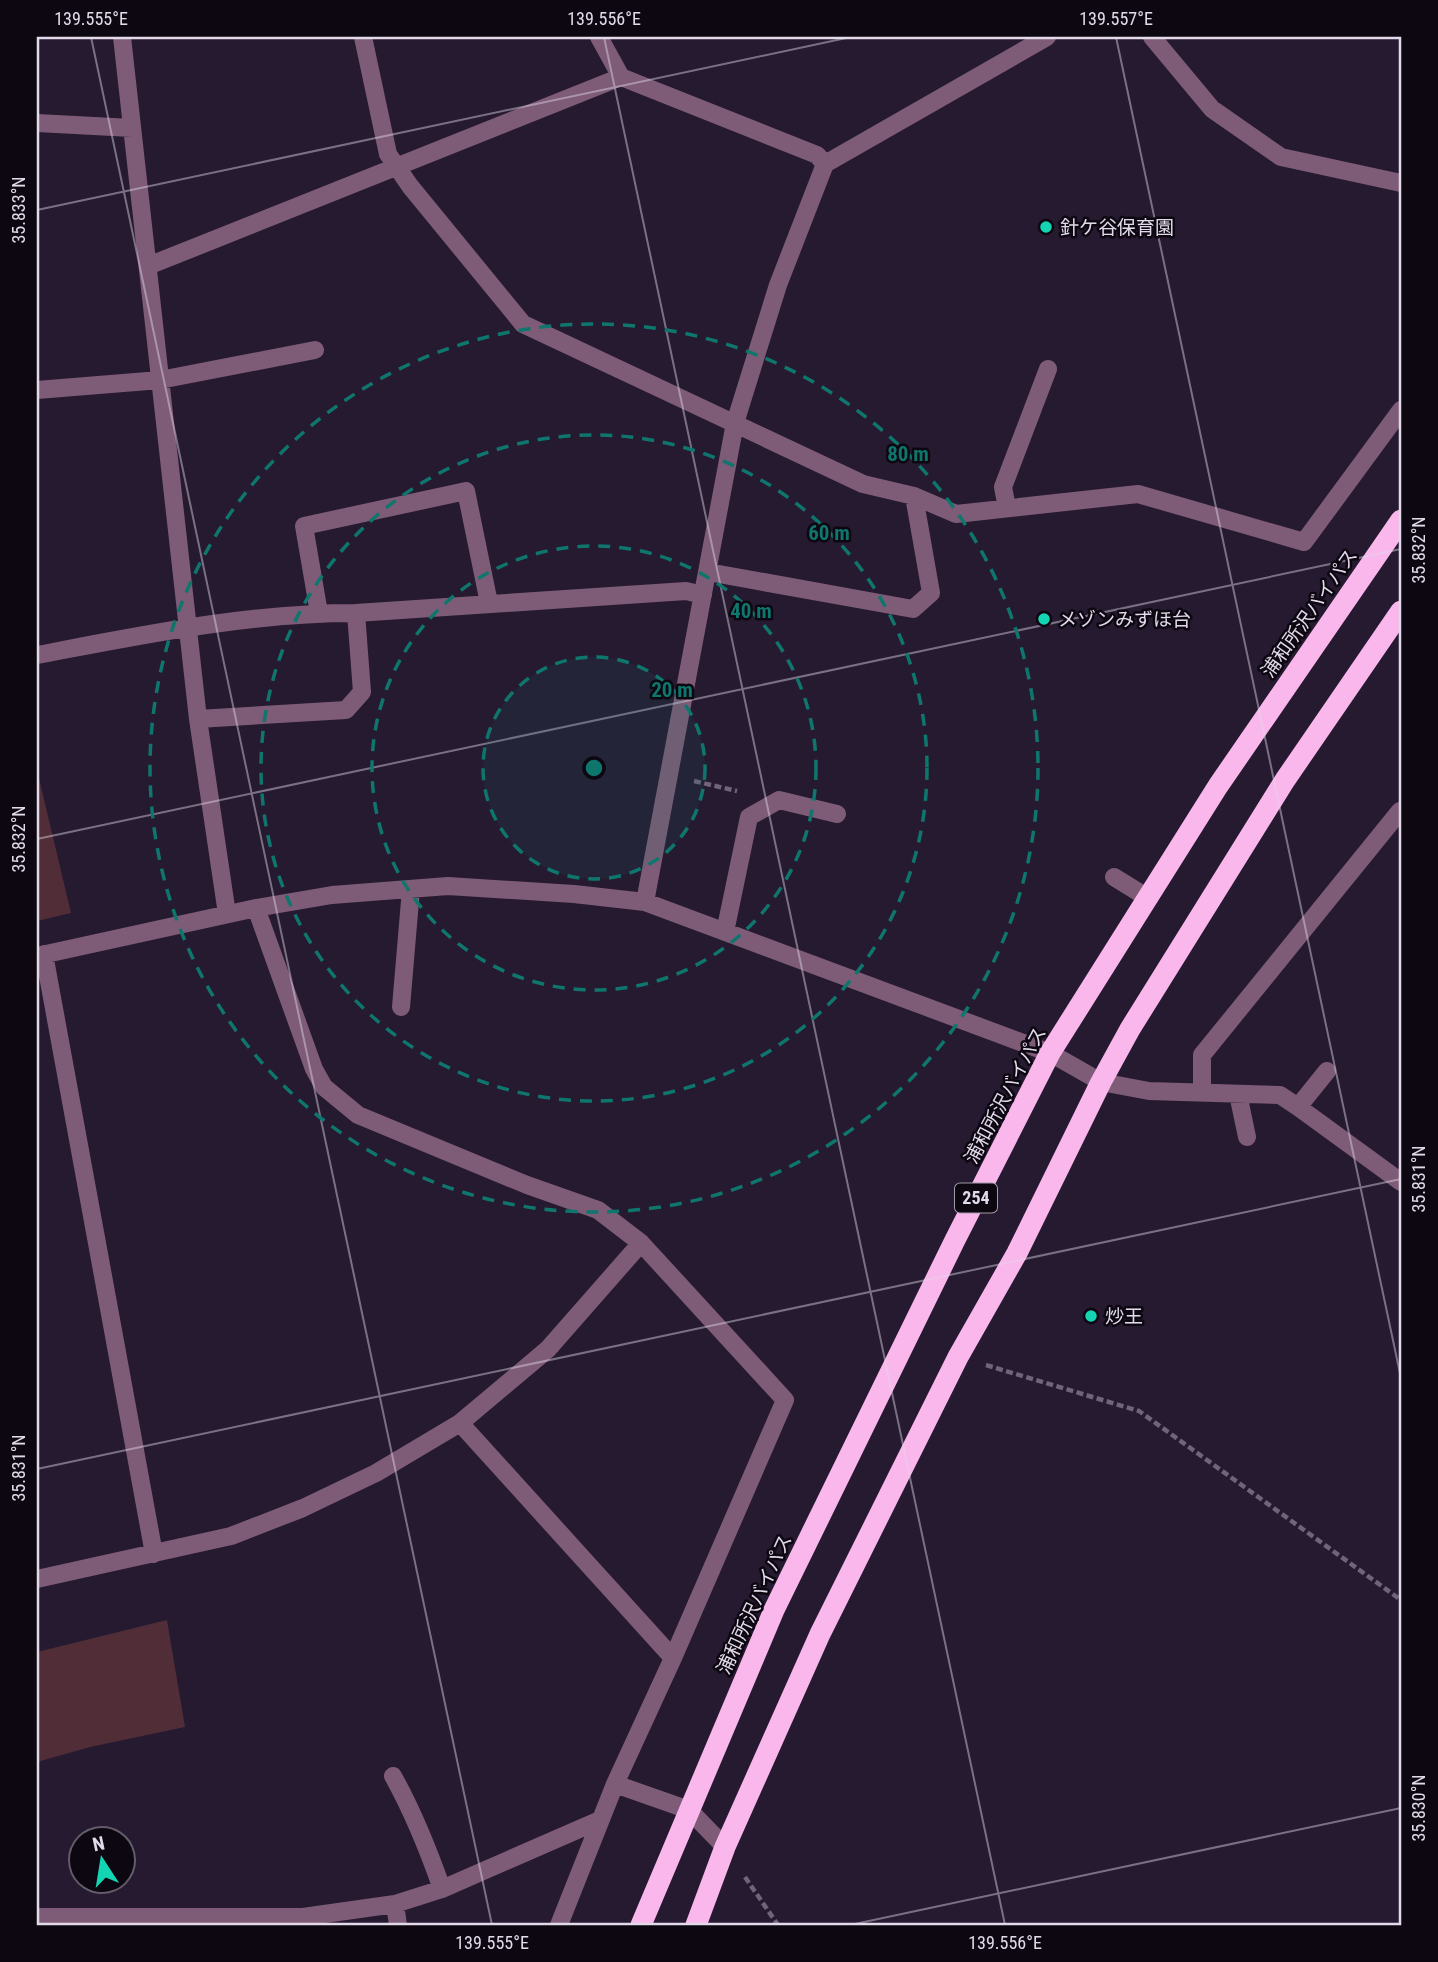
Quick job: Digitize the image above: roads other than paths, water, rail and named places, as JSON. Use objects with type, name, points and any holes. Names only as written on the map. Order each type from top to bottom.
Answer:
[{"type":"highway","name":"浦和所沢バイパス","points":[[641,1925],[774,1610],[1050,1052],[1218,786],[1401,520]]},
{"type":"highway","points":[[696,1925],[725,1847],[820,1634],[958,1357],[1017,1253],[1101,1082],[1130,1029],[1285,780],[1401,611]]},
{"type":"street","points":[[122,37],[198,719],[227,914]]},
{"type":"street","points":[[363,37],[388,154],[523,324],[863,484],[914,496],[956,514],[1138,494],[1304,542],[1401,410]]},
{"type":"street","points":[[599,37],[621,77],[817,155],[825,164]]},
{"type":"street","points":[[645,902],[735,423],[778,285],[825,164],[1047,37]]},
{"type":"street","points":[[1152,37],[1212,109],[1280,157],[1401,183]]},
{"type":"street","points":[[148,266],[621,77]]},
{"type":"street","points":[[37,123],[132,128]]},
{"type":"street","points":[[37,390],[160,380],[315,349]]},
{"type":"street","points":[[1007,508],[1003,487],[1048,369]]},
{"type":"street","points":[[319,613],[304,526],[466,491],[489,603]]},
{"type":"street","points":[[708,572],[913,609],[931,593],[914,496]]},
{"type":"street","points":[[37,655],[188,626],[319,613],[356,613],[686,591],[703,595]]},
{"type":"street","points":[[198,719],[346,710],[362,692],[356,613]]},
{"type":"street","points":[[724,932],[750,817],[779,800],[837,814]]},
{"type":"street","points":[[1202,1093],[1202,1055],[1399,811],[1401,812]]},
{"type":"street","points":[[1114,877],[1148,898]]},
{"type":"street","points":[[154,1554],[40,955],[256,908],[332,895],[448,886],[574,894],[645,902],[1050,1052],[1101,1082],[1149,1091],[1279,1095],[1401,1182]]},
{"type":"street","points":[[401,1007],[411,889]]},
{"type":"street","points":[[256,908],[314,1069],[324,1087],[358,1115],[527,1185],[598,1210],[640,1243],[785,1400],[615,1784],[559,1925]]},
{"type":"street","points":[[1298,1107],[1327,1071]]},
{"type":"street","points":[[1238,1094],[1247,1137]]},
{"type":"street","points":[[37,1579],[231,1536],[303,1508],[376,1473],[460,1423],[548,1349],[640,1243]]},
{"type":"street","points":[[460,1423],[673,1658]]},
{"type":"street","points":[[393,1776],[408,1801],[442,1889]]},
{"type":"street","points":[[615,1784],[689,1810],[725,1847]]},
{"type":"street","points":[[37,1917],[303,1921],[395,1904],[442,1889],[600,1820]]},
{"type":"street","points":[[395,1904],[398,1925]]},
{"type":"place","name":"針ケ谷保育園","points":[[1046,227]]},
{"type":"place","name":"メゾンみずほ台","points":[[1044,619]]},
{"type":"place","name":"炒王","points":[[1091,1316]]}]
